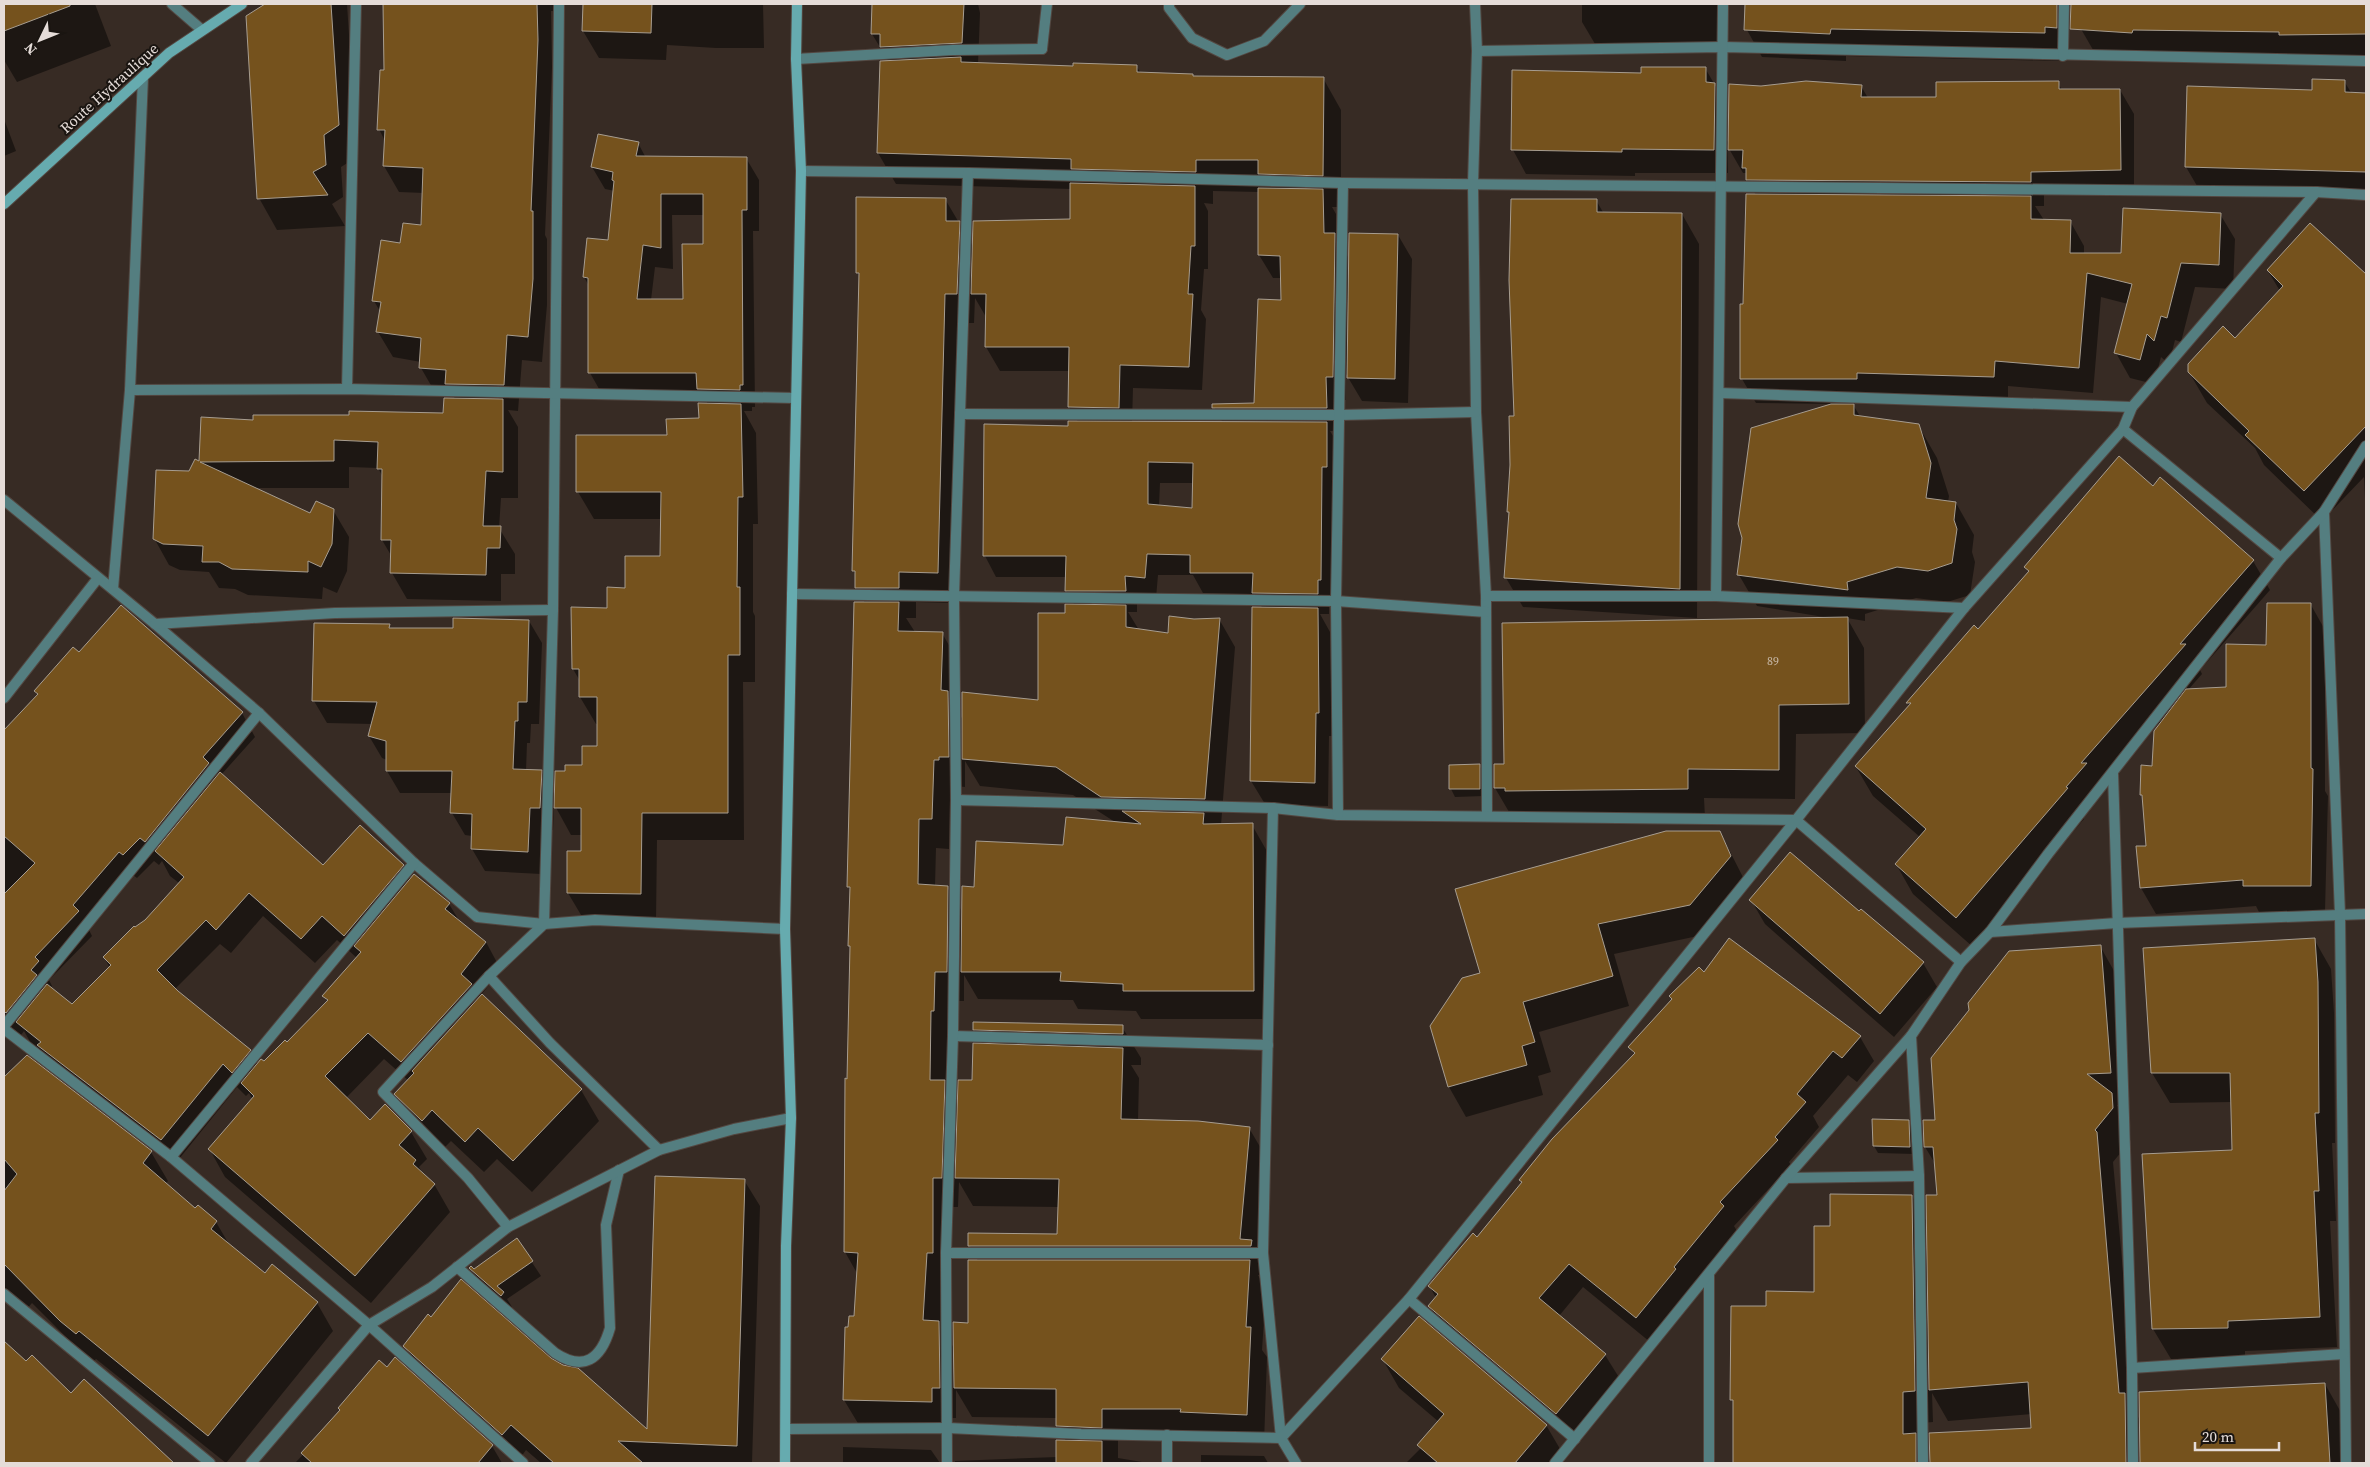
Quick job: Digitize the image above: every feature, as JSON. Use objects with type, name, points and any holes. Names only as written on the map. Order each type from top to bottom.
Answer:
[{"type":"main road","name":"Route Hydraulique","points":[[4,204],[169,53],[242,4]]},
{"type":"main road","points":[[785,1463],[786,1246],[792,1118],[785,929],[801,171],[796,58],[797,4]]},
{"type":"street","points":[[172,4],[202,30]]},
{"type":"street","points":[[347,389],[356,4]]},
{"type":"street","points":[[508,1227],[468,1178],[383,1092],[489,976],[544,924],[552,610],[559,4]]},
{"type":"street","points":[[796,58],[953,50],[1042,49],[1047,4]]},
{"type":"street","points":[[1169,4],[1169,8],[1192,38],[1227,55],[1264,41],[1300,4]]},
{"type":"street","points":[[1475,4],[1477,51],[1473,184],[1476,412],[1486,596],[1486,816]]},
{"type":"street","points":[[1716,596],[1723,4]]},
{"type":"street","points":[[2063,56],[2064,4]]},
{"type":"street","points":[[1477,51],[1722,47],[2063,56],[2366,61]]},
{"type":"street","points":[[113,589],[130,390],[143,77]]},
{"type":"street","points":[[801,171],[968,173],[1343,183],[2316,192],[2366,195]]},
{"type":"street","points":[[947,1463],[946,1253],[953,1036],[956,800],[954,596],[968,173]]},
{"type":"street","points":[[1338,815],[1336,602],[1343,183]]},
{"type":"street","points":[[786,1429],[948,1428],[1081,1434],[1281,1438],[1408,1300],[1796,820],[1964,608],[2123,429],[2132,407],[2316,192]]},
{"type":"street","points":[[130,390],[347,389],[795,398]]},
{"type":"street","points":[[1718,393],[2132,407]]},
{"type":"street","points":[[960,414],[1339,415],[1476,412]]},
{"type":"street","points":[[2123,429],[2281,558]]},
{"type":"street","points":[[1555,1463],[1786,1178],[1911,1036],[1962,962],[1990,932],[2048,854],[2281,558],[2324,512],[2366,446]]},
{"type":"street","points":[[4,500],[155,624],[259,714],[414,863],[477,917],[544,924],[595,920],[785,929]]},
{"type":"street","points":[[2324,512],[2340,914],[2346,1463]]},
{"type":"street","points":[[4,698],[98,578]]},
{"type":"street","points":[[792,594],[1336,602],[1486,612]]},
{"type":"street","points":[[1486,596],[1716,596],[1964,608]]},
{"type":"street","points":[[155,624],[335,613],[552,610]]},
{"type":"street","points":[[259,714],[4,1027],[171,1157],[369,1325],[523,1463]]},
{"type":"street","points":[[2113,772],[2132,1368],[2133,1463]]},
{"type":"street","points":[[956,800],[1273,808],[1338,815],[1796,820],[1962,962]]},
{"type":"street","points":[[1273,808],[1263,1253],[1281,1438],[1296,1463]]},
{"type":"street","points":[[171,1157],[414,863]]},
{"type":"street","points":[[1990,932],[2117,923],[2366,914]]},
{"type":"street","points":[[489,976],[550,1043],[659,1150]]},
{"type":"street","points":[[953,1036],[1268,1045]]},
{"type":"street","points":[[1911,1036],[1919,1176],[1923,1463]]},
{"type":"street","points":[[251,1463],[369,1325],[432,1287],[508,1227],[659,1150],[734,1129],[792,1118]]},
{"type":"street","points":[[457,1267],[555,1353],[567,1361],[578,1363],[588,1360],[599,1353],[606,1343],[610,1328],[606,1225],[619,1170]]},
{"type":"street","points":[[1786,1178],[1919,1176]]},
{"type":"street","points":[[946,1253],[1263,1253]]},
{"type":"street","points":[[1709,1275],[1709,1463]]},
{"type":"street","points":[[4,1294],[210,1463]]},
{"type":"street","points":[[1408,1300],[1575,1439]]},
{"type":"street","points":[[2132,1368],[2344,1354]]},
{"type":"street","points":[[1167,1435],[1167,1463]]},
{"type":"building","points":[[4,4],[70,4],[70,6],[4,31]]},
{"type":"building","points":[[265,4],[331,4],[339,125],[324,135],[326,165],[313,172],[328,195],[257,199],[246,16]]},
{"type":"building","points":[[383,4],[537,4],[538,40],[531,211],[533,211],[533,279],[528,337],[507,335],[504,385],[445,384],[446,370],[419,368],[421,338],[376,332],[381,302],[372,301],[381,240],[400,243],[403,223],[421,225],[423,168],[383,166],[385,130],[377,130],[380,70],[384,70]]},
{"type":"building","points":[[583,4],[652,4],[651,33],[582,31]]},
{"type":"building","points":[[872,4],[964,4],[962,43],[880,47],[880,34],[871,34]]},
{"type":"building","points":[[1745,4],[2057,4],[2057,28],[2045,27],[2045,33],[1831,29],[1830,34],[1744,30]]},
{"type":"building","points":[[2071,4],[2366,4],[2366,34],[2279,35],[2279,32],[2133,30],[2132,33],[2070,29]]},
{"type":"building","points":[[961,57],[961,62],[1073,66],[1073,63],[1137,65],[1137,72],[1193,74],[1193,76],[1324,77],[1323,176],[1258,174],[1258,160],[1196,160],[1196,172],[1071,169],[1071,159],[877,153],[880,61]]},
{"type":"building","points":[[1641,67],[1706,67],[1706,82],[1715,83],[1714,150],[1622,149],[1622,152],[1511,150],[1512,70],[1641,73]]},
{"type":"building","points":[[2312,79],[2345,80],[2345,92],[2366,93],[2366,172],[2185,167],[2187,86],[2312,90]]},
{"type":"building","points":[[1806,81],[1862,85],[1861,97],[1936,97],[1936,82],[2059,81],[2059,89],[2120,89],[2121,170],[2031,172],[2031,182],[1746,180],[1746,168],[1742,168],[1743,150],[1728,150],[1729,84],[1761,86]]},
{"type":"building","points":[[598,134],[639,142],[636,156],[747,157],[747,210],[742,210],[743,385],[740,385],[740,390],[697,389],[696,373],[588,373],[588,278],[583,277],[587,238],[608,240],[614,181],[612,180],[613,172],[591,167]],"holes":[[[661,194],[703,194],[703,244],[682,244],[683,299],[637,299],[643,245],[661,248]]]},
{"type":"building","points":[[1070,183],[1195,186],[1195,246],[1191,246],[1188,294],[1193,294],[1189,367],[1120,365],[1119,408],[1068,407],[1069,347],[985,347],[986,294],[971,294],[973,221],[1070,219]]},
{"type":"building","points":[[1258,188],[1323,189],[1324,233],[1335,233],[1333,377],[1326,377],[1327,408],[1212,408],[1212,404],[1254,403],[1258,299],[1281,300],[1280,256],[1258,255]]},
{"type":"building","points":[[1746,194],[2031,196],[2031,219],[2071,220],[2070,253],[2121,253],[2123,208],[2221,213],[2219,265],[2181,263],[2167,318],[2161,316],[2154,341],[2147,334],[2140,360],[2114,353],[2132,284],[2087,273],[2079,368],[1995,361],[1994,377],[1857,373],[1857,379],[1740,379],[1740,304],[1743,304]]},
{"type":"building","points":[[856,197],[946,198],[946,221],[960,221],[957,294],[945,294],[938,573],[899,572],[899,588],[855,588],[855,571],[852,571],[859,273],[856,273]]},
{"type":"building","points":[[1511,199],[1597,199],[1597,212],[1682,213],[1680,589],[1504,578],[1509,512],[1507,512],[1510,465],[1509,416],[1514,416],[1509,280]]},
{"type":"building","points":[[2310,223],[2366,274],[2366,426],[2304,491],[2245,435],[2249,431],[2188,372],[2188,364],[2223,326],[2235,338],[2283,286],[2267,270]]},
{"type":"building","points":[[1349,233],[1398,234],[1395,379],[1347,378]]},
{"type":"building","points":[[444,398],[503,399],[503,472],[486,471],[483,526],[501,526],[500,548],[487,548],[486,575],[390,573],[391,540],[381,540],[382,469],[377,469],[378,442],[334,440],[334,461],[200,462],[310,513],[316,501],[334,509],[332,544],[321,567],[308,561],[308,572],[232,569],[219,562],[202,562],[203,546],[163,544],[153,539],[156,470],[189,471],[195,459],[199,461],[201,417],[253,420],[253,415],[349,415],[349,411],[443,413]]},
{"type":"building","points":[[698,403],[741,404],[743,497],[738,497],[737,587],[740,587],[740,655],[728,655],[728,813],[642,813],[641,894],[567,893],[567,851],[581,851],[581,808],[554,808],[555,771],[565,771],[565,765],[582,765],[582,746],[597,746],[597,697],[579,697],[579,669],[572,669],[571,607],[607,608],[607,587],[625,588],[625,556],[660,556],[661,492],[576,492],[576,435],[667,435],[666,419],[699,418]]},
{"type":"building","points":[[1831,404],[1854,404],[1854,415],[1919,424],[1931,463],[1926,498],[1956,502],[1954,520],[1957,529],[1952,563],[1928,571],[1897,567],[1847,582],[1848,590],[1737,575],[1742,538],[1738,524],[1751,428]]},
{"type":"building","points":[[1068,421],[1327,422],[1327,467],[1322,467],[1321,580],[1318,580],[1318,594],[1252,593],[1253,573],[1190,573],[1190,555],[1147,554],[1145,578],[1125,576],[1126,591],[1065,591],[1066,556],[983,556],[984,424],[1068,426]],"holes":[[[1148,462],[1193,463],[1192,508],[1148,504]]]},
{"type":"building","points":[[2119,456],[2153,486],[2160,477],[2254,560],[2180,644],[2186,644],[2081,763],[2087,763],[2066,787],[2068,788],[1956,918],[1895,864],[1926,829],[1855,766],[1911,703],[1906,703],[1974,625],[1978,629],[2029,571],[2024,567]]},
{"type":"building","points":[[854,602],[899,602],[898,631],[943,632],[941,690],[948,691],[949,757],[939,757],[939,760],[934,760],[932,819],[919,819],[918,884],[948,886],[947,972],[935,972],[934,1011],[931,1011],[930,1080],[945,1080],[942,1178],[933,1178],[933,1253],[927,1253],[923,1320],[939,1321],[940,1388],[932,1388],[932,1402],[843,1400],[845,1327],[848,1327],[849,1316],[854,1316],[858,1253],[844,1252],[845,1078],[847,1079],[850,946],[848,946],[850,887],[847,887]]},
{"type":"building","points":[[2267,603],[2311,603],[2311,768],[2313,769],[2311,886],[2243,886],[2243,880],[2140,888],[2136,846],[2146,846],[2142,795],[2140,795],[2141,765],[2152,766],[2154,731],[2186,689],[2226,687],[2226,644],[2266,645]]},
{"type":"building","points":[[1065,604],[1126,605],[1126,627],[1168,633],[1169,616],[1194,619],[1220,618],[1205,799],[1101,797],[1056,767],[962,759],[962,692],[1038,700],[1038,613],[1065,613]]},
{"type":"building","points":[[121,605],[243,712],[203,757],[209,763],[145,842],[140,838],[123,855],[119,852],[73,905],[79,911],[35,957],[39,961],[31,970],[37,975],[6,1013],[4,1011],[4,894],[35,863],[4,836],[4,730],[38,694],[34,691],[73,647],[79,652]]},
{"type":"building","points":[[1252,607],[1318,608],[1319,713],[1316,713],[1315,783],[1250,781]]},
{"type":"building","points":[[1848,617],[1849,704],[1779,705],[1779,770],[1688,769],[1688,789],[1505,791],[1505,788],[1494,788],[1494,764],[1504,764],[1502,623]]},
{"type":"building","points":[[453,618],[529,620],[527,702],[518,702],[518,721],[515,721],[513,769],[542,770],[540,808],[530,808],[528,852],[471,849],[472,814],[450,813],[452,771],[386,771],[386,741],[368,736],[377,702],[312,701],[314,623],[390,624],[389,628],[453,628]]},
{"type":"building","points":[[1480,764],[1480,789],[1449,789],[1449,765]]},
{"type":"building","points":[[220,772],[323,865],[360,825],[404,865],[344,936],[322,916],[301,939],[249,893],[216,930],[206,920],[157,970],[178,991],[251,1050],[232,1073],[223,1064],[161,1140],[37,1045],[41,1042],[16,1022],[47,984],[72,1004],[111,965],[103,957],[134,926],[145,920],[184,877],[155,851]]},
{"type":"building","points":[[1122,811],[1204,813],[1203,824],[1253,823],[1254,991],[1123,991],[1123,984],[1060,981],[1061,972],[961,972],[962,886],[974,887],[976,841],[1063,845],[1066,817],[1141,824]]},
{"type":"building","points":[[1666,831],[1720,831],[1731,856],[1690,905],[1598,924],[1613,976],[1523,1002],[1535,1042],[1522,1046],[1527,1065],[1448,1087],[1430,1026],[1462,978],[1480,973],[1455,889]]},
{"type":"building","points":[[1790,852],[1859,911],[1861,909],[1924,962],[1880,1014],[1749,900]]},
{"type":"building","points":[[414,874],[450,903],[445,909],[486,942],[461,974],[472,984],[401,1062],[368,1033],[325,1076],[370,1120],[385,1104],[412,1131],[399,1145],[416,1160],[413,1164],[435,1184],[355,1276],[208,1149],[254,1096],[241,1083],[261,1059],[264,1061],[285,1040],[287,1042],[328,1000],[322,996],[361,952],[354,946]]},
{"type":"building","points":[[1729,938],[1861,1036],[1842,1058],[1833,1051],[1797,1094],[1806,1102],[1775,1137],[1778,1140],[1720,1202],[1724,1206],[1674,1267],[1676,1269],[1636,1318],[1569,1264],[1539,1298],[1606,1354],[1556,1414],[1428,1306],[1438,1294],[1428,1286],[1473,1233],[1477,1237],[1522,1182],[1519,1180],[1552,1139],[1635,1053],[1628,1047],[1672,999],[1669,996],[1699,967],[1704,972]]},
{"type":"building","points":[[2315,938],[2318,982],[2319,1113],[2315,1113],[2319,1191],[2314,1191],[2320,1317],[2228,1321],[2228,1328],[2152,1329],[2142,1154],[2232,1150],[2230,1073],[2151,1073],[2143,948]]},
{"type":"building","points":[[2101,945],[2111,1073],[2087,1074],[2112,1093],[2113,1108],[2095,1130],[2097,1132],[2119,1393],[2125,1393],[2126,1463],[1930,1463],[1929,1433],[2031,1428],[2028,1382],[1929,1390],[1926,1195],[1937,1195],[1933,1147],[1924,1147],[1923,1120],[1935,1120],[1931,1058],[1969,1010],[1968,1003],[2009,951]]},
{"type":"building","points":[[482,994],[582,1089],[513,1161],[478,1128],[465,1142],[432,1110],[422,1121],[394,1094],[414,1073],[412,1071]]},
{"type":"building","points":[[973,1022],[1123,1025],[1123,1034],[973,1030]]},
{"type":"building","points":[[973,1043],[1123,1048],[1121,1119],[1198,1121],[1250,1127],[1240,1239],[1252,1240],[1251,1246],[968,1246],[968,1233],[1057,1234],[1059,1179],[955,1178],[958,1080],[972,1080]]},
{"type":"building","points":[[27,1055],[152,1151],[143,1163],[195,1208],[198,1205],[217,1221],[211,1229],[265,1273],[272,1264],[318,1302],[208,1436],[79,1331],[76,1334],[60,1321],[4,1264],[4,1191],[17,1174],[4,1159],[4,1077]]},
{"type":"building","points":[[1872,1119],[1909,1120],[1910,1147],[1873,1146]]},
{"type":"building","points":[[655,1176],[745,1179],[737,1446],[618,1441],[643,1463],[554,1463],[511,1425],[502,1435],[403,1346],[428,1314],[431,1317],[461,1279],[551,1358],[563,1365],[578,1368],[647,1429]]},
{"type":"building","points":[[1830,1194],[1912,1195],[1915,1391],[1903,1392],[1903,1434],[1916,1433],[1916,1463],[1733,1463],[1733,1400],[1730,1400],[1731,1306],[1766,1306],[1766,1291],[1814,1292],[1814,1226],[1830,1226]]},
{"type":"building","points":[[517,1238],[533,1261],[497,1286],[504,1292],[501,1296],[469,1268],[471,1266],[474,1269]]},
{"type":"building","points":[[968,1260],[1250,1260],[1246,1327],[1251,1327],[1247,1415],[1180,1412],[1181,1409],[1102,1409],[1102,1428],[1056,1426],[1056,1389],[954,1388],[953,1322],[968,1323]]},
{"type":"building","points":[[1419,1316],[1547,1425],[1515,1463],[1438,1463],[1417,1445],[1444,1414],[1381,1359]]},
{"type":"building","points":[[4,1341],[26,1361],[32,1355],[71,1393],[84,1379],[174,1463],[4,1463]]},
{"type":"building","points":[[395,1357],[493,1445],[478,1463],[312,1463],[301,1453],[340,1410],[338,1408],[379,1360],[387,1367]]},
{"type":"building","points":[[2325,1383],[2330,1463],[2140,1463],[2139,1392]]},
{"type":"building","points":[[1056,1440],[1102,1441],[1102,1463],[1056,1463]]}]
